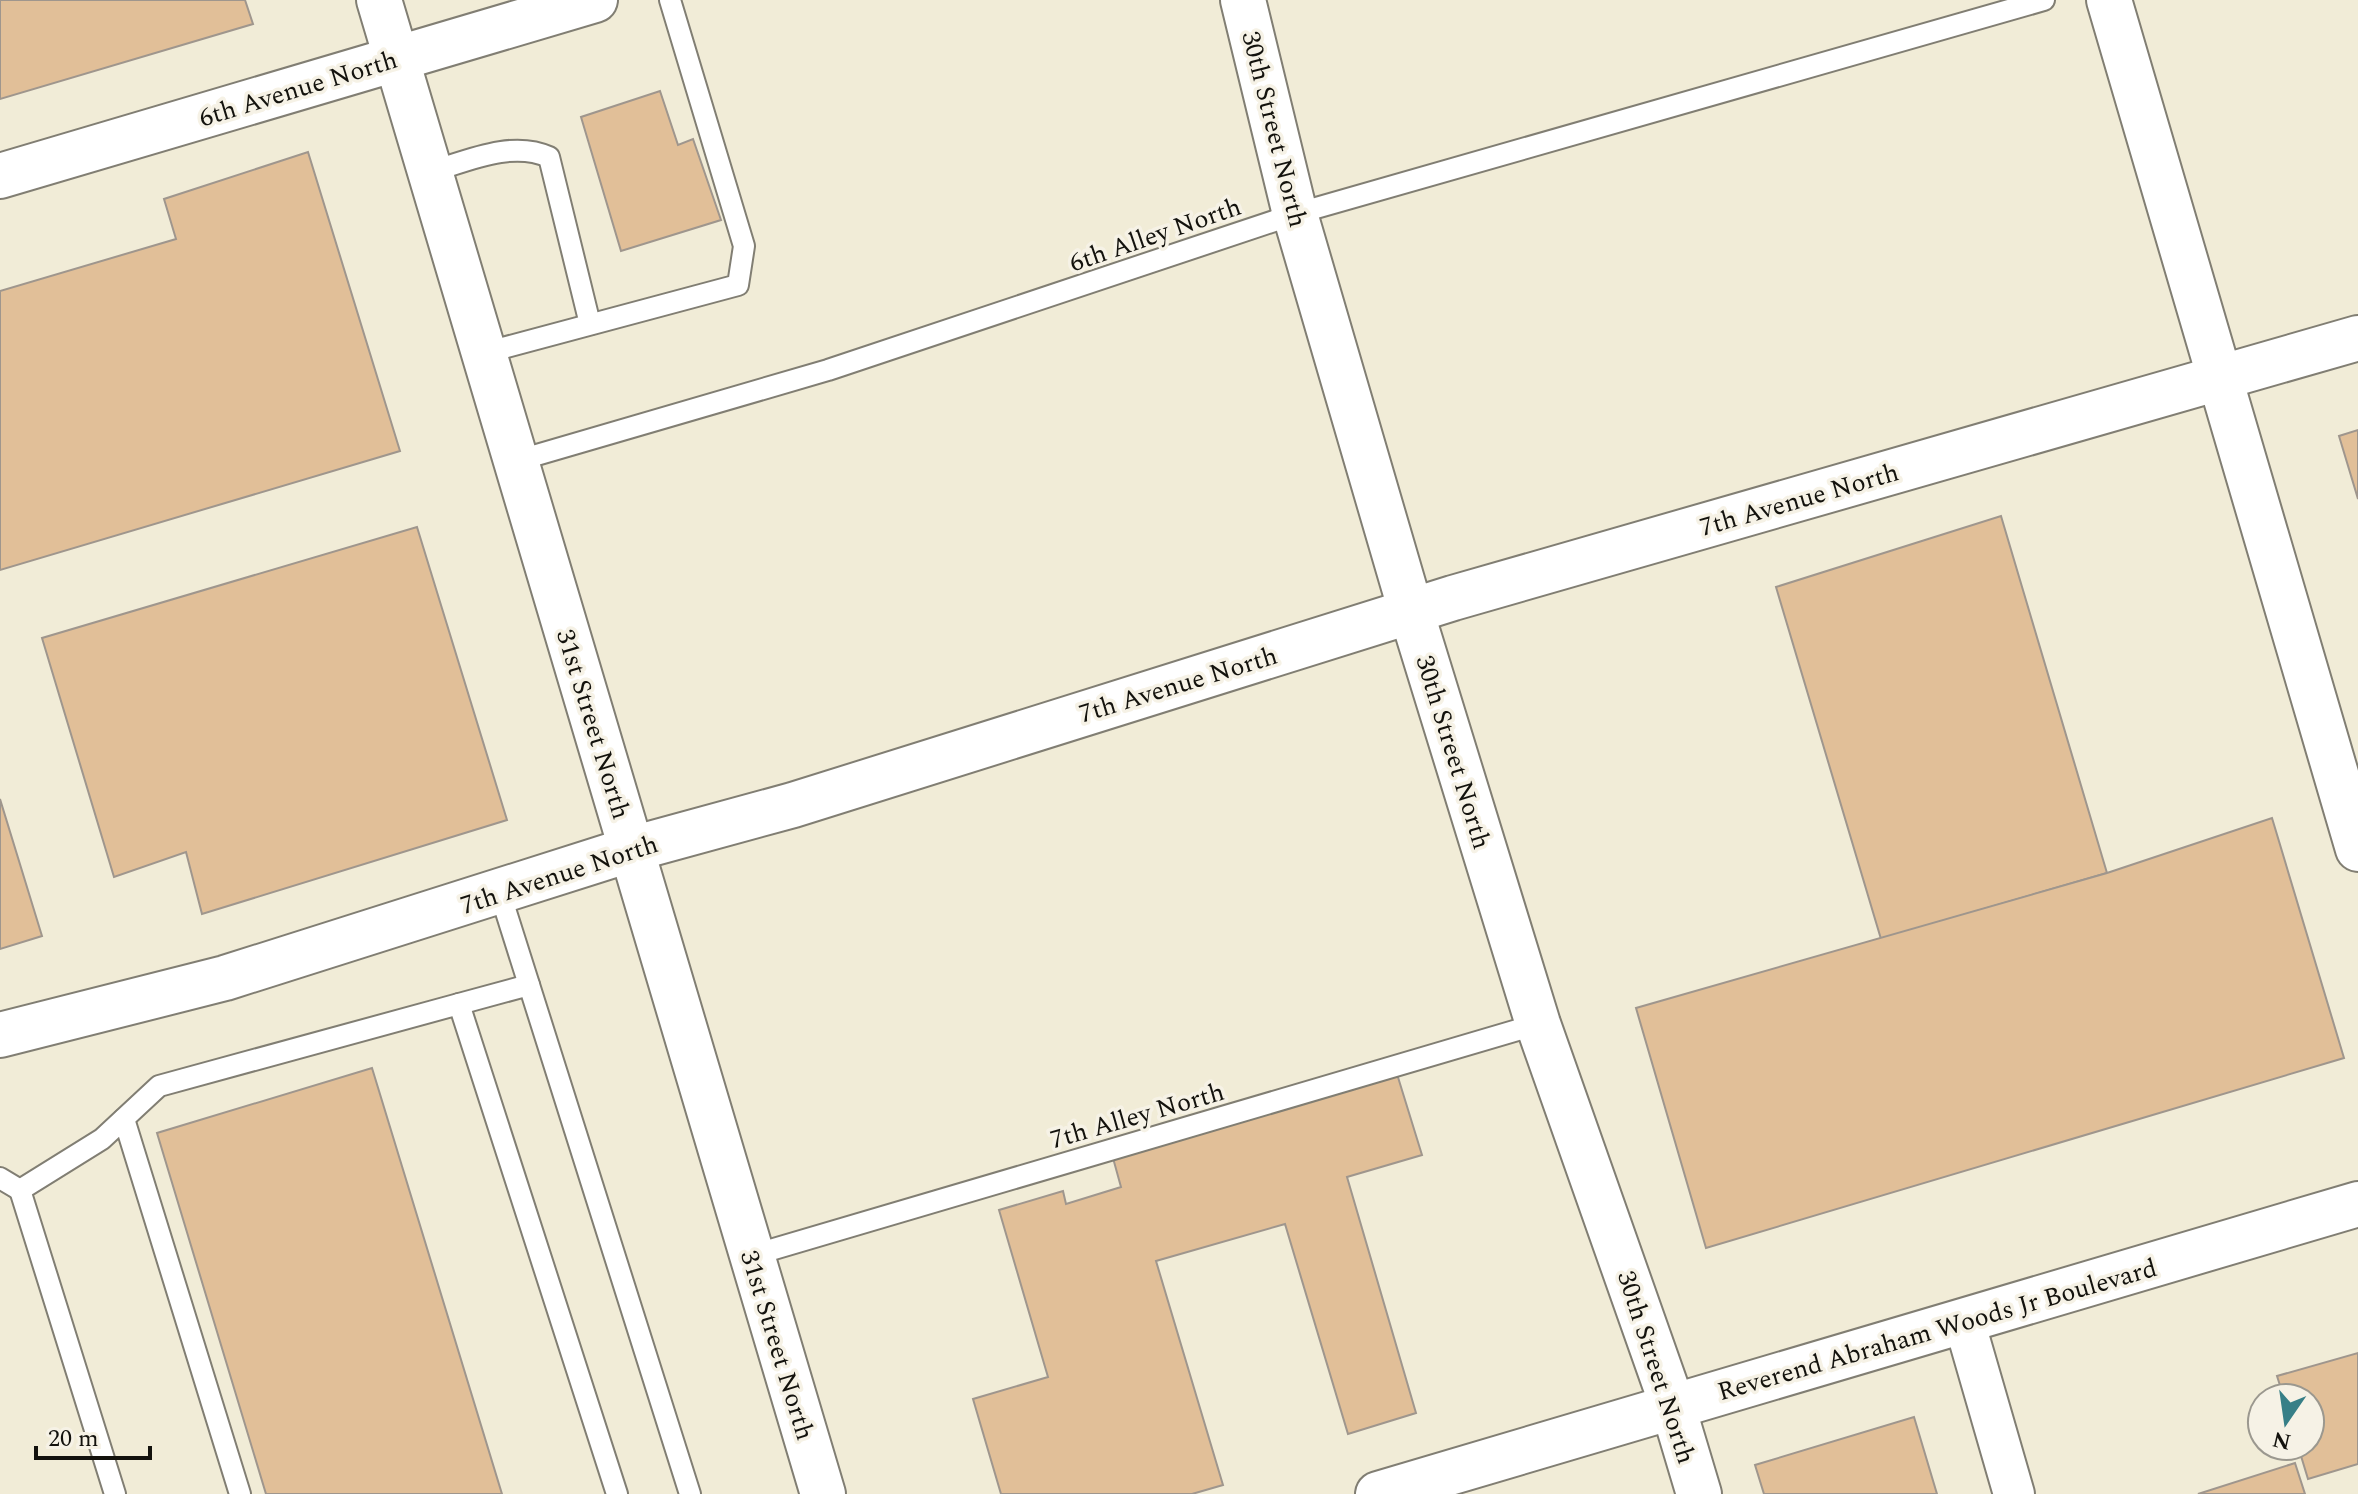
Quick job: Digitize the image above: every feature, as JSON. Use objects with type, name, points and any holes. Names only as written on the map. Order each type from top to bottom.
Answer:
[{"type":"street","name":"31st Street North","points":[[379,0],[823,1494]]},
{"type":"street","name":"6th Avenue North","points":[[0,176],[595,0]]},
{"type":"street","name":"30th Street North","points":[[1243,0],[1295,214],[1411,611],[1538,1024],[1673,1407],[1699,1494]]},
{"type":"street","points":[[2109,0],[2219,378],[2347,773],[2358,849]]},
{"type":"street","name":"7th Avenue North","points":[[0,1035],[225,978],[632,849],[793,805],[1411,611],[2358,338]]},
{"type":"street","name":"Reverend Abraham Woods Jr Boulevard","points":[[1378,1494],[2358,1204]]},
{"type":"street","points":[[1964,1321],[2014,1494]]},
{"type":"lane","points":[[484,353],[738,285],[744,246],[670,0]]},
{"type":"lane","name":"6th Alley North","points":[[516,461],[828,370],[1295,214],[2044,0]]},
{"type":"lane","points":[[430,172],[507,150],[535,151],[549,157],[590,324]]},
{"type":"lane","points":[[500,893],[690,1494]]},
{"type":"lane","points":[[20,1190],[102,1139],[159,1086],[529,985]]},
{"type":"lane","points":[[459,1004],[617,1494]]},
{"type":"lane","name":"7th Alley North","points":[[750,1256],[1538,1024]]},
{"type":"lane","points":[[124,1119],[240,1494]]},
{"type":"lane","points":[[0,1178],[20,1190],[115,1494]]},
{"type":"shaded area","points":[[0,0],[2358,0],[2358,1494],[0,1494]]},
{"type":"building","points":[[0,0],[245,0],[253,24],[0,99]]},
{"type":"building","points":[[660,91],[678,145],[693,139],[721,220],[621,251],[581,117]]},
{"type":"building","points":[[308,152],[400,451],[0,570],[0,291],[176,239],[164,199]]},
{"type":"building","points":[[2358,430],[2358,499],[2339,436]]},
{"type":"building","points":[[2001,516],[2107,873],[1881,939],[1776,587]]},
{"type":"building","points":[[417,527],[507,820],[202,914],[186,852],[114,877],[42,638]]},
{"type":"building","points":[[0,799],[42,936],[0,949]]},
{"type":"building","points":[[2272,818],[2344,1058],[1706,1248],[1636,1008],[2107,873]]},
{"type":"building","points":[[372,1068],[502,1494],[266,1494],[157,1133]]},
{"type":"building","points":[[1397,1074],[1422,1155],[1347,1177],[1416,1413],[1348,1434],[1285,1224],[1156,1261],[1223,1485],[1192,1494],[1001,1494],[973,1399],[1048,1377],[999,1210],[1063,1191],[1066,1204],[1121,1187],[1113,1158]]},
{"type":"building","points":[[2358,1353],[2358,1464],[2308,1479],[2303,1462],[2326,1462],[2326,1382],[2279,1382],[2277,1376]]},
{"type":"building","points":[[1914,1417],[1937,1494],[1764,1494],[1755,1465]]},
{"type":"building","points":[[2295,1463],[2305,1494],[2198,1494]]}]
